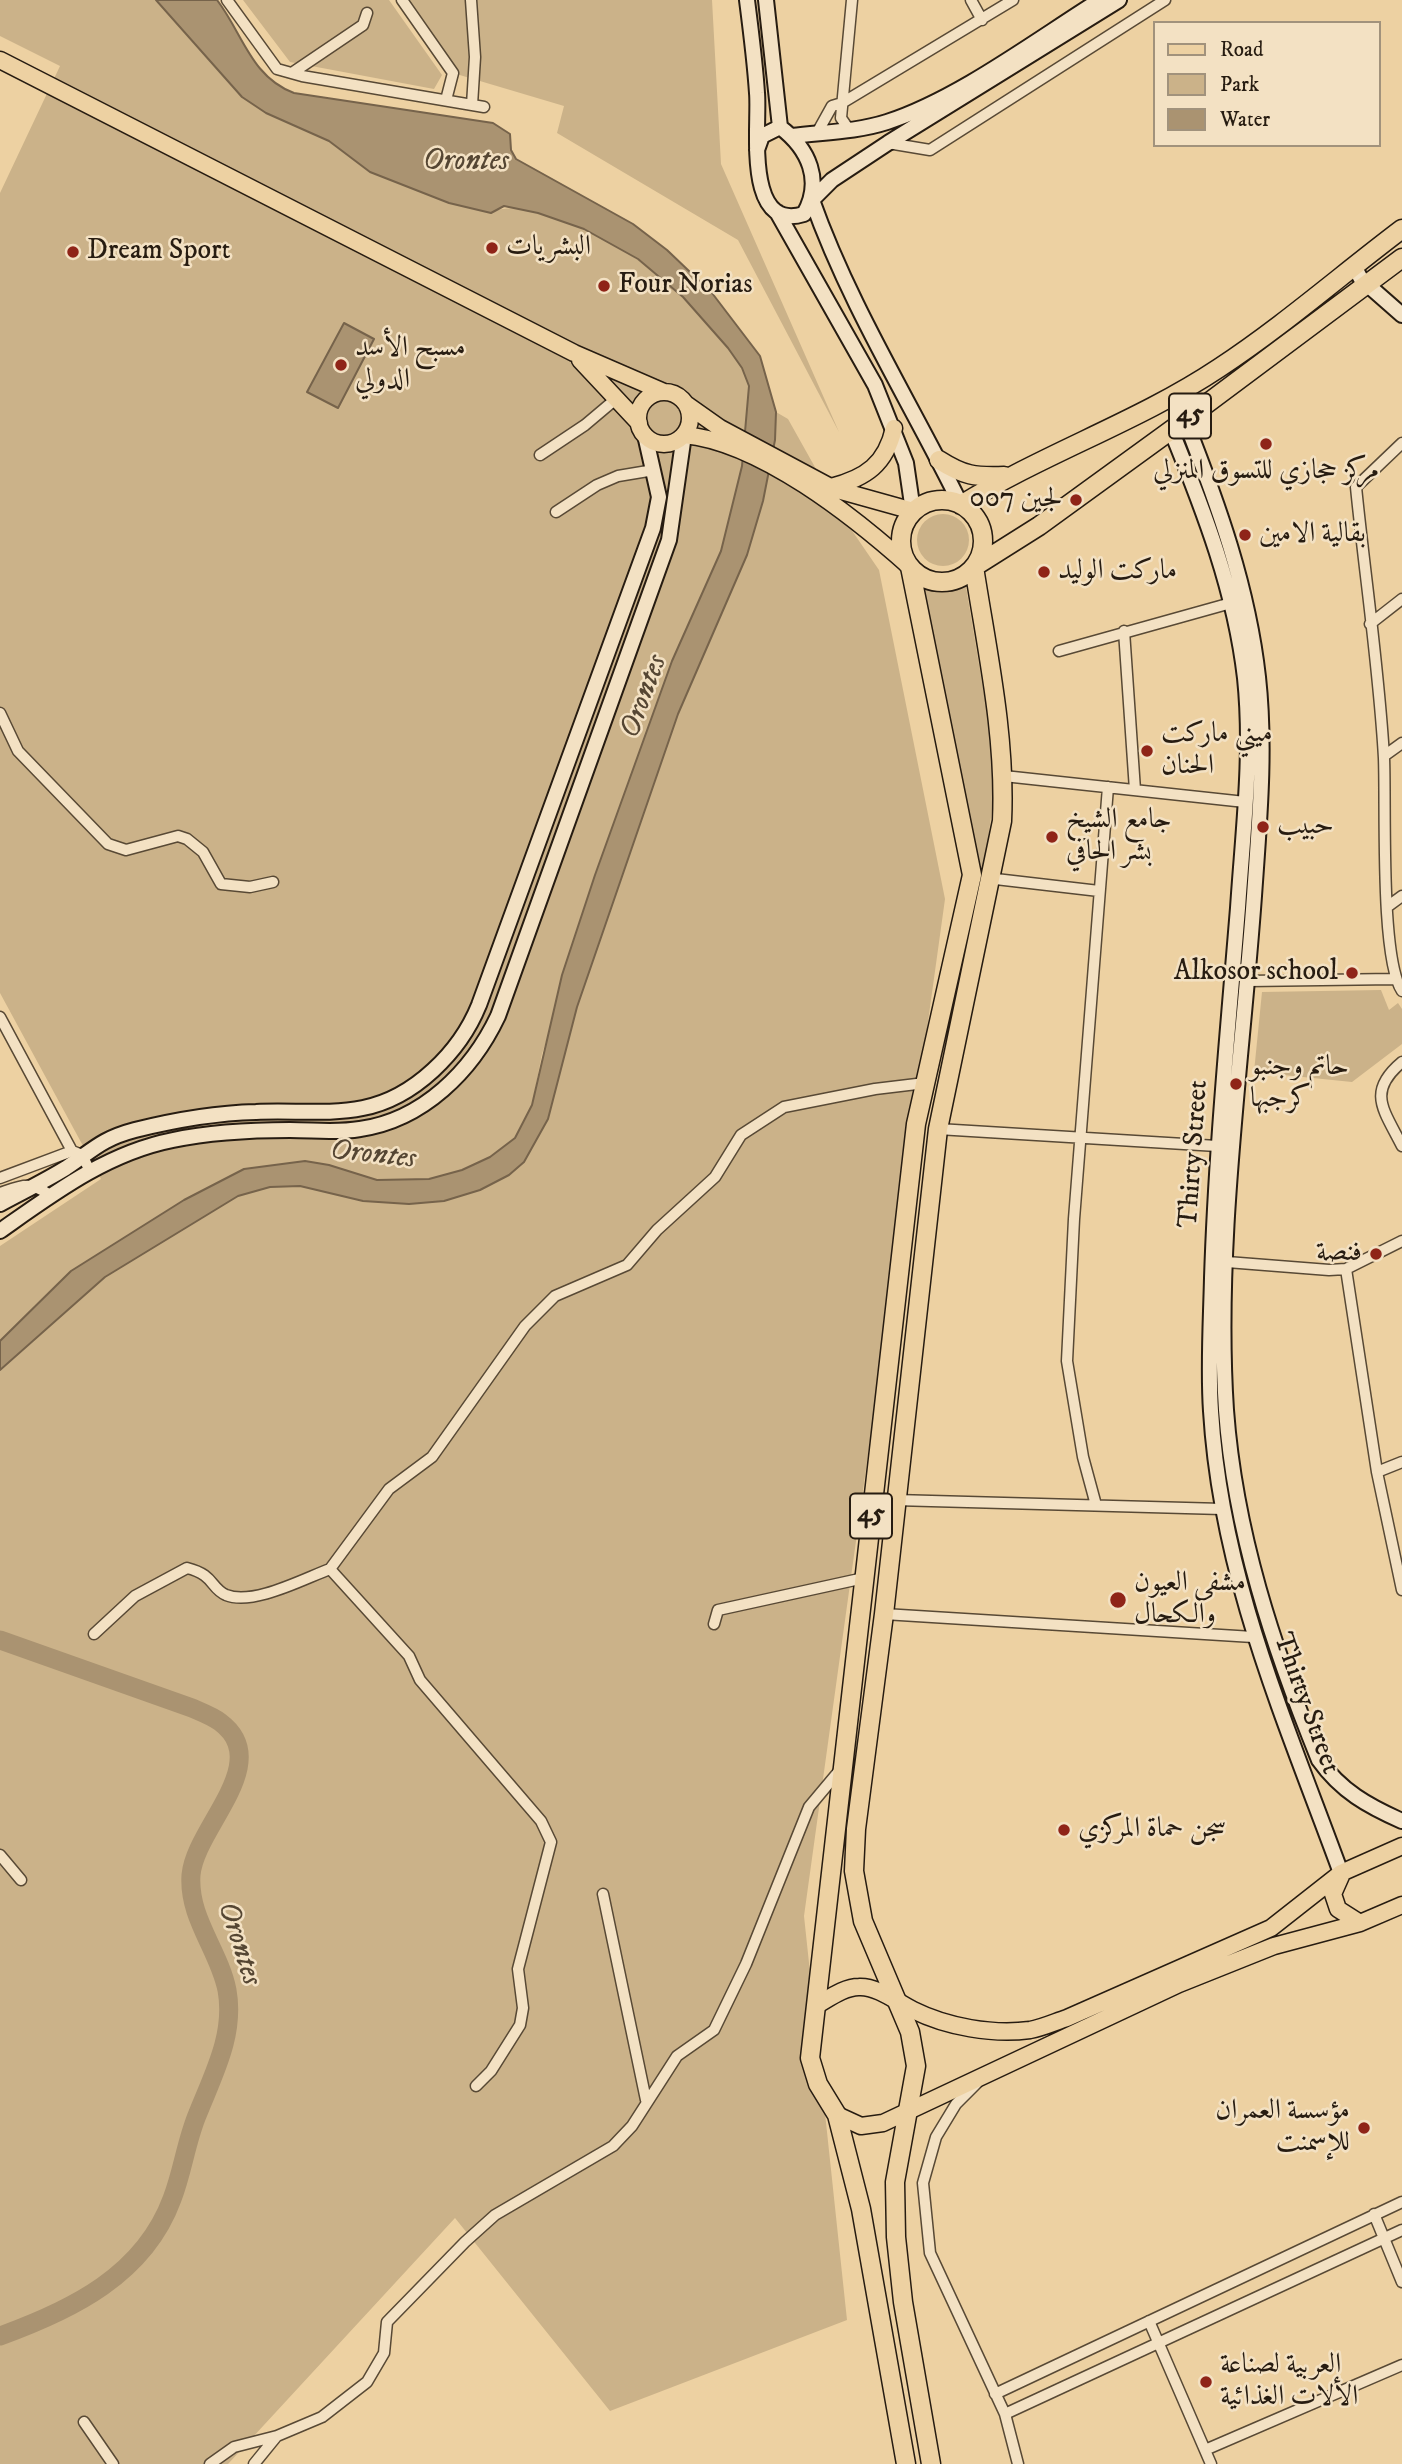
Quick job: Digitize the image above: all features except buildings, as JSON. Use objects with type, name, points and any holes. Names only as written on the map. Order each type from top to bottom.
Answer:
[{"type":"highway","name":"45","points":[[961,505],[1008,475],[1140,415],[1220,368],[1354,266],[1399,237]]},
{"type":"highway","name":"45","points":[[906,2464],[861,2209],[837,2115],[818,2084],[810,2058],[819,2004],[823,1921],[916,1124],[981,877],[1002,821],[1004,776],[974,567],[1039,526],[1402,258]]},
{"type":"highway","points":[[939,460],[958,473],[977,477],[1008,475]]},
{"type":"highway","points":[[941,500],[961,505],[976,519],[981,528],[982,549],[974,567],[957,579],[937,582],[918,575],[910,567],[901,549],[902,529],[913,511],[922,505],[941,500]]},
{"type":"highway","name":"45","points":[[910,567],[981,877],[938,1129],[884,1614],[856,1829],[854,1871],[863,1921],[894,2000],[910,2032],[916,2066],[895,2182],[896,2237],[903,2302],[931,2464]]},
{"type":"main road","points":[[747,0],[758,96],[756,170],[764,194],[777,212],[875,385],[906,463],[913,511],[794,474]]},
{"type":"main road","points":[[766,0],[786,132],[804,150],[811,168],[814,187],[812,200],[832,257],[961,505]]},
{"type":"main road","points":[[757,150],[762,136],[786,132],[850,131],[920,109],[1100,0]]},
{"type":"main road","points":[[777,212],[793,218],[804,214],[812,200],[832,180],[1119,0]]},
{"type":"main road","points":[[0,60],[573,353],[664,393],[677,396],[718,433],[794,474],[861,524],[910,567]]},
{"type":"main road","points":[[1354,266],[1359,276],[1402,315]]},
{"type":"main road","points":[[573,353],[655,442],[668,444],[684,435],[718,433]]},
{"type":"main road","points":[[0,1204],[35,1185],[77,1153],[106,1139],[170,1122],[223,1114],[340,1110],[373,1105],[413,1086],[453,1049],[471,1027],[632,591],[659,497],[642,429],[643,404],[652,396],[664,393]]},
{"type":"main road","points":[[0,1231],[50,1195],[90,1171],[134,1151],[173,1140],[233,1132],[361,1129],[399,1119],[438,1094],[466,1067],[487,1039],[498,1016],[669,540],[684,435],[690,416],[686,404]]},
{"type":"main road","name":"Thirty Street","points":[[1178,425],[1231,603],[1246,691],[1245,802],[1251,837],[1248,981],[1232,1147],[1227,1262],[1211,1411],[1222,1510],[1253,1637],[1341,1873]]},
{"type":"main road","name":"Thirty Street","points":[[1178,425],[1230,540],[1252,634],[1261,717],[1251,837],[1217,1146],[1218,1345],[1238,1509],[1255,1580],[1283,1670],[1319,1760],[1335,1781],[1356,1798],[1402,1821]]},
{"type":"main road","points":[[831,487],[866,474],[881,462],[890,447],[894,428]]},
{"type":"main road","points":[[1238,1584],[1255,1580]]},
{"type":"main road","points":[[819,2004],[857,1987],[871,1988],[926,2017],[998,2031],[1032,2030],[1067,2018],[1271,1928],[1341,1873],[1402,1846]]},
{"type":"main road","points":[[1341,1873],[1333,1894],[1338,1909],[1360,1923]]},
{"type":"main road","points":[[837,2115],[861,2126],[883,2123],[981,2078],[1048,2043],[1191,1980],[1274,1946],[1360,1923],[1401,1907]]},
{"type":"street","points":[[227,0],[277,69],[484,107]]},
{"type":"street","points":[[402,0],[453,73],[446,100]]},
{"type":"street","points":[[471,0],[475,57],[472,105]]},
{"type":"street","points":[[850,131],[841,118],[852,0]]},
{"type":"street","points":[[971,0],[982,20]]},
{"type":"street","points":[[817,133],[832,106],[842,103],[1013,0]]},
{"type":"street","points":[[888,144],[930,150],[1165,0]]},
{"type":"street","points":[[292,73],[363,25],[367,13]]},
{"type":"street","points":[[540,455],[585,425],[617,398]]},
{"type":"street","points":[[1402,443],[1356,486],[1384,756],[1387,907],[1394,979],[1402,992]]},
{"type":"street","points":[[556,512],[597,485],[618,476],[654,470]]},
{"type":"street","points":[[1370,624],[1402,599]]},
{"type":"street","points":[[1059,651],[1231,603]]},
{"type":"street","points":[[1124,631],[1135,790]]},
{"type":"street","points":[[0,713],[18,751],[108,845],[126,850],[178,836],[187,839],[203,852],[221,884],[250,887],[273,882]]},
{"type":"street","points":[[1384,756],[1402,743]]},
{"type":"street","points":[[1004,776],[1245,802]]},
{"type":"street","points":[[1096,1506],[1083,1457],[1067,1361],[1080,1139],[1108,787]]},
{"type":"street","points":[[981,877],[1099,891]]},
{"type":"street","points":[[1387,907],[1402,896]]},
{"type":"street","points":[[1248,981],[1394,979]]},
{"type":"street","points":[[0,1017],[77,1153],[90,1171]]},
{"type":"street","points":[[1402,1062],[1386,1075],[1379,1092],[1383,1109],[1402,1146]]},
{"type":"street","points":[[94,1634],[135,1596],[187,1568],[204,1572],[224,1594],[249,1599],[330,1569],[389,1489],[432,1457],[525,1326],[555,1296],[627,1265],[657,1230],[715,1177],[741,1135],[784,1107],[925,1083]]},
{"type":"street","points":[[938,1129],[1217,1146]]},
{"type":"street","points":[[0,1178],[77,1153]]},
{"type":"street","points":[[0,1193],[20,1186],[35,1185],[50,1195]]},
{"type":"street","points":[[1227,1262],[1346,1269],[1402,1241]]},
{"type":"street","points":[[1346,1269],[1377,1472],[1402,1590]]},
{"type":"street","points":[[1377,1472],[1402,1462]]},
{"type":"street","points":[[895,1500],[1222,1510]]},
{"type":"street","points":[[330,1569],[408,1656],[420,1680],[541,1821],[551,1842],[518,1969],[523,2008],[520,2025],[491,2071],[477,2086]]},
{"type":"street","points":[[714,1624],[719,1609],[864,1578]]},
{"type":"street","points":[[884,1614],[1253,1637]]},
{"type":"street","points":[[210,2464],[234,2447],[276,2437],[322,2417],[367,2382],[384,2353],[387,2322],[465,2242],[495,2215],[613,2146],[632,2126],[646,2100],[677,2056],[714,2030],[746,1964],[809,1807],[842,1767]]},
{"type":"street","points":[[0,1855],[21,1880]]},
{"type":"street","points":[[603,1894],[646,2100]]},
{"type":"street","points":[[981,2078],[957,2104],[936,2137],[923,2183],[930,2253],[1005,2414],[1018,2464]]},
{"type":"street","points":[[995,2394],[1402,2202]]},
{"type":"street","points":[[1374,2214],[1402,2281]]},
{"type":"street","points":[[1005,2414],[1402,2230]]},
{"type":"street","points":[[1149,2321],[1211,2464]]},
{"type":"street","points":[[1205,2450],[1402,2365]]},
{"type":"street","points":[[84,2422],[113,2464]]},
{"type":"street","points":[[254,2464],[276,2437]]},
{"type":"green space","points":[[0,0],[156,0],[243,97],[266,113],[330,141],[370,172],[449,203],[491,213],[505,209],[521,209],[558,219],[639,261],[676,291],[714,330],[741,368],[748,384],[750,398],[739,483],[726,537],[666,677],[643,740],[542,1054],[532,1105],[515,1138],[490,1157],[462,1170],[429,1179],[377,1180],[329,1165],[305,1161],[244,1169],[184,1200],[71,1271],[0,1341],[0,1246],[101,1179],[0,993],[0,193],[60,66],[0,36]]},
{"type":"green space","points":[[243,0],[389,0],[442,75],[434,89],[290,62]]},
{"type":"green space","points":[[405,0],[712,0],[721,164],[839,432],[738,240],[557,133],[564,106],[453,73]]},
{"type":"green space","points":[[776,412],[788,419],[844,519],[879,570],[945,899],[804,1916],[847,2320],[610,2411],[455,2218],[228,2464],[0,2464],[0,1370],[105,1277],[238,1196],[270,1187],[300,1186],[363,1201],[409,1204],[443,1201],[548,1119],[577,1007],[678,715],[747,555],[763,501],[775,440]]},
{"type":"green space","points":[[943,514],[953,516],[961,522],[967,530],[967,550],[961,558],[953,564],[943,566],[933,564],[925,558],[919,550],[917,540],[919,530],[925,522],[933,516]]},
{"type":"green space","points":[[920,580],[942,585],[965,581],[990,730],[994,795],[984,869],[979,869]]},
{"type":"green space","points":[[1381,990],[1389,1010],[1398,1003],[1402,1009],[1402,1044],[1352,1082],[1254,1072],[1262,992]]},
{"type":"water","name":"Orontes","points":[[156,0],[217,0],[258,66],[279,86],[294,93],[493,123],[510,134],[511,150],[516,159],[633,224],[667,250],[712,293],[760,356],[776,412],[775,440],[763,501],[747,555],[678,714],[577,1007],[548,1119],[524,1162],[509,1175],[480,1190],[444,1201],[409,1204],[363,1201],[300,1186],[270,1187],[238,1196],[105,1277],[0,1370],[0,1341],[71,1271],[184,1200],[244,1169],[305,1161],[329,1165],[377,1180],[429,1179],[462,1170],[490,1157],[515,1138],[532,1105],[562,975],[595,875],[672,661],[721,551],[742,466],[749,386],[742,368],[683,297],[638,259],[584,229],[538,213],[504,206],[491,213],[449,203],[370,172],[329,141],[266,113],[242,97]]},
{"type":"water","name":"مسبح الأسد الدولي","points":[[344,323],[374,339],[338,408],[307,392]]},
{"type":"waterway","name":"Orontes","points":[[0,1640],[210,1716],[220,1722],[235,1738],[239,1756],[236,1776],[228,1796],[196,1856],[191,1875],[194,1905],[223,1975],[229,2006],[222,2053],[194,2124],[172,2199],[160,2226],[143,2249],[103,2286],[53,2314],[0,2336]]},
{"type":"place","name":"البشريات","points":[[492,248]]},
{"type":"place","name":"Dream Sport","points":[[73,252]]},
{"type":"place","name":"Four Norias","points":[[604,286]]},
{"type":"place","name":"مسبح الأسد الدولي","points":[[341,365]]},
{"type":"place","name":"مركز حجازي للتسوق المنزلي","points":[[1266,444]]},
{"type":"place","name":"لجين 007","points":[[1076,500]]},
{"type":"place","name":"بقالية الامين","points":[[1245,535]]},
{"type":"place","name":"ماركت الوليد","points":[[1044,572]]},
{"type":"place","name":"ميني ماركت الحنان","points":[[1147,751]]},
{"type":"place","name":"حبيب","points":[[1263,827]]},
{"type":"place","name":"جامع الشيخ بشر الحافي","points":[[1052,837]]},
{"type":"place","name":"Alkosor school","points":[[1352,973]]},
{"type":"place","name":"حاتم وجنبو كرجبها","points":[[1236,1084]]},
{"type":"place","name":"فنصة","points":[[1376,1254]]},
{"type":"place","name":"مشفى العيون والكحال","points":[[1118,1600]]},
{"type":"place","name":"سجن حماة المركزي","points":[[1064,1830]]},
{"type":"place","name":"مؤسسة العمران للإسمنت","points":[[1364,2128]]},
{"type":"place","name":"العربية لصناعة الألات الغذائية","points":[[1206,2382]]}]
